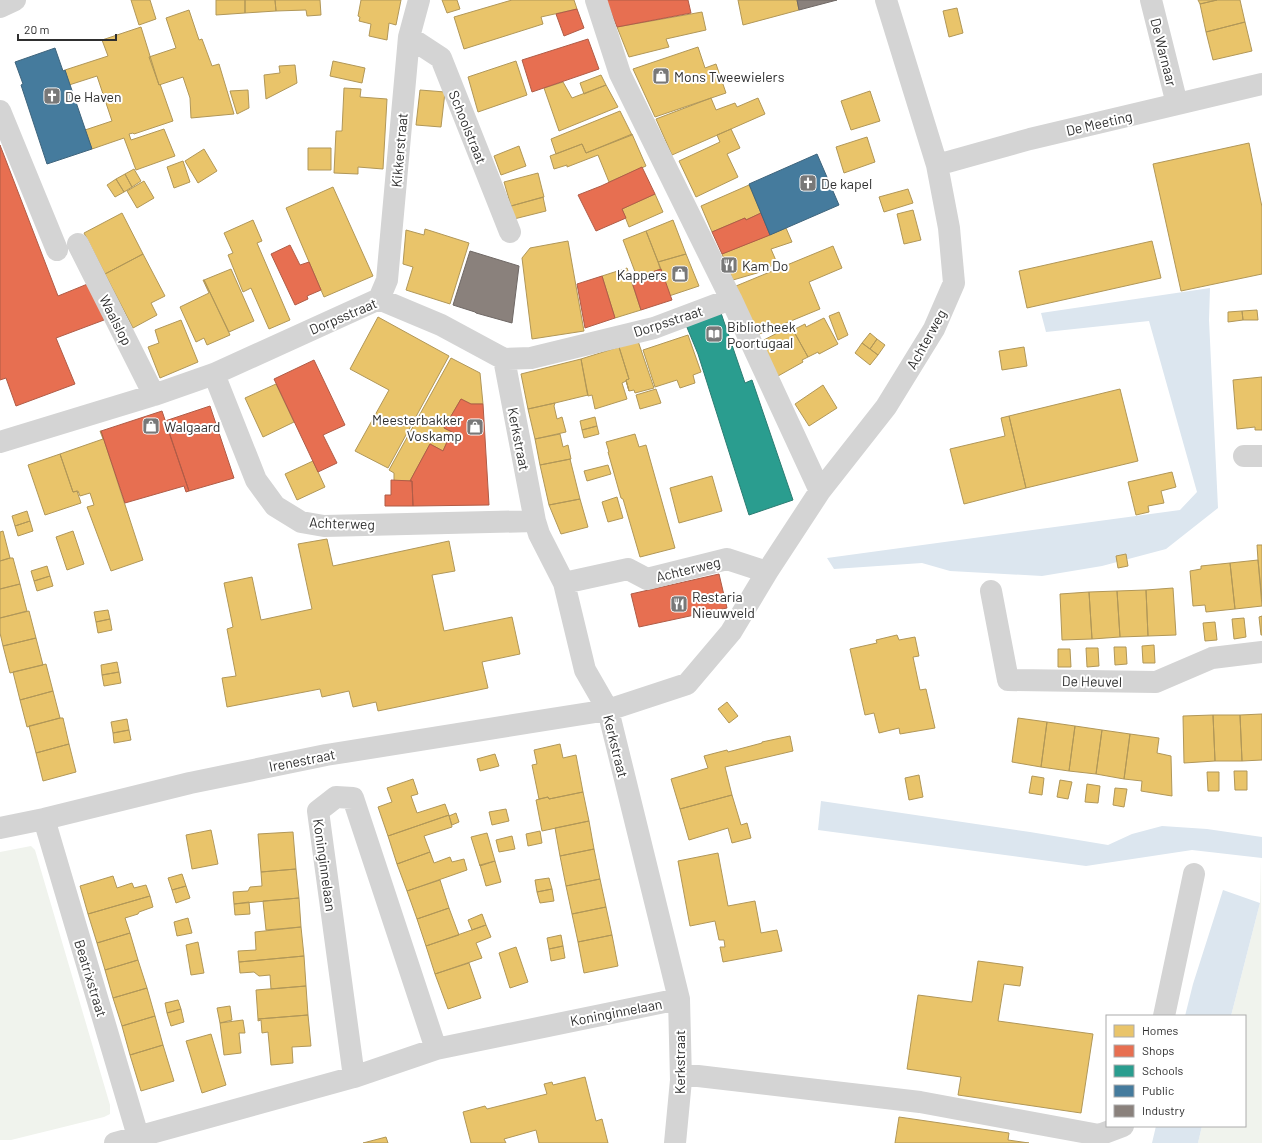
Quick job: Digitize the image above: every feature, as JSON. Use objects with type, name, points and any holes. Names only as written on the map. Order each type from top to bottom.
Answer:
[{"type":"street","points":[[0,7],[15,0]]},
{"type":"street","name":"Kikkerstraat","points":[[379,298],[387,280],[409,37],[418,0]]},
{"type":"street","points":[[596,0],[620,74],[731,299],[820,492]]},
{"type":"street","name":"Achterweg","points":[[608,710],[687,684],[731,632],[767,572],[820,492],[886,406],[934,329],[954,282],[949,228],[937,166],[886,0]]},
{"type":"street","name":"De Warnaar","points":[[1150,0],[1177,104]]},
{"type":"street","name":"Schoolstraat","points":[[409,37],[441,58],[510,232]]},
{"type":"street","name":"De Meeting","points":[[937,166],[1030,139],[1262,84]]},
{"type":"street","points":[[0,111],[57,250]]},
{"type":"street","name":"Waalslop","points":[[78,244],[154,395]]},
{"type":"street","name":"Dorpsstraat","points":[[0,442],[154,395],[214,374],[379,298],[441,325],[504,359],[531,358],[654,328],[731,299]]},
{"type":"street","name":"Kerkstraat","points":[[504,359],[537,528],[564,583],[585,670],[608,710],[679,999],[681,1074],[675,1143]]},
{"type":"street","name":"Achterweg","points":[[214,374],[256,480],[275,506],[300,522],[324,526],[537,528]]},
{"type":"street","name":"Achterweg","points":[[564,583],[628,569],[647,580],[727,559],[767,572]]},
{"type":"street","name":"De Heuvel","points":[[991,591],[1008,680],[1156,682],[1212,658],[1262,652]]},
{"type":"street","name":"Irenestraat","points":[[0,828],[44,819],[190,783],[326,755],[608,710]]},
{"type":"street","name":"Koninginnelaan","points":[[354,1077],[318,811],[336,797],[353,798],[436,1049]]},
{"type":"street","name":"Beatrixstraat","points":[[44,819],[138,1136]]},
{"type":"street","points":[[1164,1015],[1194,874]]},
{"type":"street","name":"Koninginnelaan","points":[[115,1143],[354,1077],[436,1049],[679,999]]},
{"type":"street","points":[[681,1074],[920,1102],[1099,1135],[1120,1127]]},
{"type":"shaded area","points":[[1210,288],[1209,320],[1218,508],[1166,549],[1102,566],[1042,576],[950,571],[922,563],[834,569],[827,558],[1180,510],[1197,492],[1149,321],[1046,332],[1041,313]]},
{"type":"shaded area","points":[[821,801],[1108,845],[1132,834],[1162,826],[1207,829],[1262,837],[1262,858],[1192,850],[1086,866],[818,830]]},
{"type":"shaded area","points":[[31,846],[35,850],[110,1105],[110,1114],[104,1117],[11,1140],[0,1140],[0,852]]},
{"type":"shaded area","points":[[1261,858],[1262,1143],[1198,1143],[1202,1127],[1246,1127],[1246,1015],[1231,1015],[1260,903]]},
{"type":"shaded area","points":[[1223,890],[1260,903],[1231,1015],[1185,1015],[1193,984]]},
{"type":"shaded area","points":[[1156,1127],[1202,1127],[1198,1143],[1152,1143]]},
{"type":"building: Homes","points":[[131,0],[150,0],[156,19],[139,25]]},
{"type":"building: Homes","points":[[216,0],[245,0],[245,13],[216,15]]},
{"type":"building: Homes","points":[[245,0],[275,0],[276,11],[245,13]]},
{"type":"building: Homes","points":[[275,0],[320,0],[321,15],[307,16],[306,10],[276,11]]},
{"type":"building: Homes","points":[[361,0],[401,0],[396,25],[389,23],[387,40],[369,36],[371,24],[359,21],[360,17],[358,16]]},
{"type":"building: Homes","points":[[442,0],[457,0],[460,9],[447,13]]},
{"type":"building: Homes","points":[[512,0],[574,0],[577,9],[541,17],[543,24],[464,49],[454,17]]},
{"type":"building: Homes","points":[[738,0],[797,0],[799,10],[743,25]]},
{"type":"building: Homes","points":[[1198,0],[1217,0],[1200,4]]},
{"type":"building: Homes","points":[[1217,0],[1240,0],[1245,22],[1206,32],[1200,4]]},
{"type":"building: Homes","points":[[957,8],[963,33],[949,37],[943,11]]},
{"type":"building: Homes","points":[[189,10],[199,40],[202,39],[212,66],[219,64],[234,114],[191,118],[190,98],[183,77],[159,85],[149,57],[176,48],[166,18]]},
{"type":"building: Homes","points":[[702,12],[706,30],[666,39],[669,47],[629,57],[617,27]]},
{"type":"building: Homes","points":[[1245,22],[1252,51],[1213,60],[1206,32]]},
{"type":"building: Homes","points":[[141,27],[159,85],[160,84],[173,121],[134,134],[129,134],[131,140],[164,129],[175,156],[136,170],[124,138],[92,149],[85,130],[112,121],[97,76],[69,85],[65,70],[108,56],[102,40]]},
{"type":"building: Homes","points":[[698,47],[705,68],[716,64],[726,93],[655,117],[633,69]]},
{"type":"building: Homes","points":[[333,61],[365,68],[362,83],[330,76]]},
{"type":"building: Homes","points":[[516,61],[527,95],[478,112],[468,77]]},
{"type":"building: Homes","points":[[295,65],[297,83],[266,99],[264,75],[280,73],[279,66]]},
{"type":"building: Homes","points":[[601,75],[606,85],[584,94],[580,83]]},
{"type":"building: Homes","points":[[563,82],[572,98],[606,85],[618,107],[559,131],[544,88]]},
{"type":"building: Homes","points":[[344,88],[361,89],[360,97],[387,99],[383,169],[358,167],[358,174],[334,173],[336,131],[342,131]]},
{"type":"building: Homes","points":[[248,90],[249,108],[237,114],[230,91]]},
{"type":"building: Homes","points":[[420,90],[445,92],[441,127],[416,125]]},
{"type":"building: Homes","points":[[870,91],[880,121],[851,130],[841,101]]},
{"type":"building: Homes","points":[[711,98],[716,110],[735,103],[737,107],[758,98],[765,114],[672,155],[656,119]]},
{"type":"building: Homes","points":[[620,111],[632,135],[586,153],[582,144],[556,154],[551,139]]},
{"type":"building: Homes","points":[[731,129],[740,148],[727,154],[738,177],[696,197],[679,161],[720,142],[717,135]]},
{"type":"building: Homes","points":[[632,134],[646,166],[609,182],[598,155],[567,167],[567,165],[554,169],[550,156],[582,144],[586,153]]},
{"type":"building: Homes","points":[[867,137],[875,162],[844,173],[836,147]]},
{"type":"building: Homes","points":[[1249,143],[1262,207],[1262,274],[1181,291],[1153,164]]},
{"type":"building: Homes","points":[[519,146],[526,166],[501,175],[494,156]]},
{"type":"building: Homes","points":[[308,148],[331,148],[331,170],[308,170]]},
{"type":"building: Homes","points":[[204,149],[217,171],[198,183],[185,161]]},
{"type":"building: Homes","points":[[183,161],[190,182],[174,188],[167,167]]},
{"type":"building: Homes","points":[[134,169],[141,181],[132,187],[125,174]]},
{"type":"building: Homes","points":[[538,173],[544,197],[511,206],[504,182]]},
{"type":"building: Homes","points":[[125,174],[132,187],[124,192],[116,179]]},
{"type":"building: Homes","points":[[116,179],[124,192],[115,197],[107,185]]},
{"type":"building: Homes","points":[[144,181],[154,198],[137,208],[127,191]]},
{"type":"building: Homes","points":[[749,185],[761,213],[712,232],[701,206]]},
{"type":"building: Homes","points":[[333,187],[373,276],[324,297],[286,208]]},
{"type":"building: Homes","points":[[908,189],[913,203],[884,212],[879,197]]},
{"type":"building: Homes","points":[[655,194],[663,212],[629,227],[622,209]]},
{"type":"building: Homes","points":[[543,197],[546,211],[514,219],[511,206]]},
{"type":"building: Homes","points":[[913,210],[921,240],[904,244],[897,214]]},
{"type":"building: Homes","points":[[122,213],[143,254],[105,274],[84,233]]},
{"type":"building: Homes","points":[[253,220],[262,241],[257,243],[290,320],[269,329],[251,288],[243,292],[228,255],[233,253],[224,233]]},
{"type":"building: Homes","points":[[673,220],[686,254],[658,262],[646,231]]},
{"type":"building: Homes","points":[[786,228],[792,242],[771,249],[777,263],[757,273],[733,280],[722,254]]},
{"type":"building: Homes","points":[[425,229],[469,243],[450,304],[406,290],[413,267],[403,264],[406,230],[424,235]]},
{"type":"building: Homes","points":[[646,231],[661,269],[637,277],[623,240]]},
{"type":"building: Homes","points":[[568,241],[584,331],[532,339],[522,258],[530,248]]},
{"type":"building: Homes","points":[[1152,241],[1161,278],[1027,308],[1019,271]]},
{"type":"building: Homes","points":[[833,246],[842,268],[809,282],[820,309],[757,335],[736,286]]},
{"type":"building: Homes","points":[[143,254],[165,296],[151,303],[157,315],[133,328],[105,274]]},
{"type":"building: Homes","points":[[686,254],[699,286],[669,296],[658,262]]},
{"type":"building: Homes","points":[[627,268],[641,310],[615,318],[602,276]]},
{"type":"building: Homes","points":[[231,269],[254,321],[229,332],[204,280]]},
{"type":"building: Homes","points":[[203,280],[230,335],[207,345],[204,338],[196,342],[180,307],[209,293]]},
{"type":"building: Homes","points":[[1257,310],[1258,320],[1243,320],[1242,311]]},
{"type":"building: Homes","points":[[1242,311],[1243,320],[1228,322],[1228,312]]},
{"type":"building: Homes","points":[[839,312],[848,335],[838,340],[829,316]]},
{"type":"building: Homes","points":[[378,317],[449,356],[388,468],[355,451],[389,390],[350,369]]},
{"type":"building: Homes","points":[[824,318],[838,344],[819,354],[818,352],[808,357],[793,330],[805,324],[806,327]]},
{"type":"building: Homes","points":[[181,320],[198,362],[160,378],[148,347],[159,343],[155,330]]},
{"type":"building: Homes","points":[[785,329],[788,333],[793,330],[808,357],[802,360],[803,362],[778,376],[760,342]]},
{"type":"building: Homes","points":[[870,333],[877,339],[870,349],[862,343]]},
{"type":"building: Homes","points":[[688,335],[701,372],[693,375],[695,383],[680,388],[677,380],[655,387],[643,350]]},
{"type":"building: Homes","points":[[877,339],[885,345],[878,355],[870,349]]},
{"type":"building: Homes","points":[[638,341],[654,388],[635,393],[634,390],[629,391],[626,380],[629,379],[619,347]]},
{"type":"building: Homes","points":[[862,343],[878,355],[870,365],[855,353]]},
{"type":"building: Homes","points":[[619,347],[629,379],[626,380],[629,391],[626,381],[622,383],[627,399],[595,409],[592,395],[588,396],[581,359]]},
{"type":"building: Homes","points":[[1024,347],[1027,366],[1002,370],[999,351]]},
{"type":"building: Homes","points":[[451,358],[480,373],[483,404],[471,404],[461,399],[444,428],[458,435],[458,442],[447,442],[443,451],[430,444],[410,481],[394,481],[394,473],[389,470]]},
{"type":"building: Homes","points":[[581,359],[588,395],[528,409],[521,374]]},
{"type":"building: Homes","points":[[1262,377],[1262,430],[1255,430],[1255,427],[1237,429],[1233,380]]},
{"type":"building: Homes","points":[[276,384],[294,422],[263,437],[245,398]]},
{"type":"building: Homes","points":[[823,385],[837,408],[809,426],[795,404]]},
{"type":"building: Homes","points":[[656,389],[661,403],[640,409],[636,395]]},
{"type":"building: Homes","points":[[1120,389],[1138,461],[1026,488],[1009,416]]},
{"type":"building: Homes","points":[[555,403],[554,406],[557,419],[562,417],[566,432],[535,439],[528,409]]},
{"type":"building: Homes","points":[[1009,416],[1026,488],[964,504],[950,449],[1005,436],[1001,418]]},
{"type":"building: Homes","points":[[595,417],[597,426],[582,430],[580,421]]},
{"type":"building: Homes","points":[[597,426],[599,434],[584,438],[582,430]]},
{"type":"building: Homes","points":[[101,431],[143,560],[111,571],[87,507],[94,505],[90,493],[80,496],[78,491],[73,492],[60,454],[103,439]]},
{"type":"building: Homes","points":[[560,434],[563,447],[568,445],[571,459],[540,465],[535,439]]},
{"type":"building: Homes","points":[[635,434],[639,447],[646,445],[675,548],[640,557],[623,499],[621,498],[606,442]]},
{"type":"building: Homes","points":[[60,454],[73,492],[77,491],[81,503],[45,515],[28,465]]},
{"type":"building: Homes","points":[[570,459],[580,499],[549,505],[540,465]]},
{"type":"building: Homes","points":[[313,461],[325,487],[297,500],[285,474]]},
{"type":"building: Homes","points":[[608,465],[611,474],[587,481],[584,471]]},
{"type":"building: Homes","points":[[1172,472],[1176,487],[1161,491],[1164,503],[1148,506],[1149,512],[1136,515],[1128,482]]},
{"type":"building: Homes","points":[[712,476],[722,511],[679,523],[670,488]]},
{"type":"building: Homes","points":[[617,497],[623,518],[608,522],[602,502]]},
{"type":"building: Homes","points":[[580,499],[588,527],[561,534],[549,505]]},
{"type":"building: Homes","points":[[27,511],[30,521],[15,526],[12,516]]},
{"type":"building: Homes","points":[[30,521],[33,531],[18,536],[15,526]]},
{"type":"building: Homes","points":[[3,531],[10,558],[0,561],[0,532]]},
{"type":"building: Homes","points":[[73,531],[84,564],[67,570],[56,537]]},
{"type":"building: Homes","points":[[327,539],[333,566],[449,541],[455,571],[432,575],[444,631],[512,617],[520,654],[482,662],[488,688],[378,711],[376,702],[353,707],[349,691],[322,697],[320,689],[227,707],[222,678],[236,676],[227,629],[233,627],[224,583],[252,577],[261,620],[312,609],[298,544]]},
{"type":"building: Homes","points":[[1257,545],[1262,545],[1262,599],[1258,560]]},
{"type":"building: Homes","points":[[1126,554],[1128,566],[1118,568],[1116,556]]},
{"type":"building: Homes","points":[[13,558],[20,584],[0,589],[0,561]]},
{"type":"building: Homes","points":[[1258,560],[1262,606],[1235,609],[1230,563]]},
{"type":"building: Homes","points":[[1230,563],[1235,609],[1206,612],[1205,605],[1193,606],[1190,571],[1201,569],[1201,566]]},
{"type":"building: Homes","points":[[47,566],[50,576],[34,581],[31,571]]},
{"type":"building: Homes","points":[[50,576],[53,586],[37,591],[34,581]]},
{"type":"building: Homes","points":[[20,584],[27,611],[0,618],[0,589]]},
{"type":"building: Homes","points":[[1173,588],[1176,635],[1148,636],[1146,590]]},
{"type":"building: Homes","points":[[1146,590],[1148,636],[1120,637],[1117,591]]},
{"type":"building: Homes","points":[[1117,591],[1120,637],[1092,639],[1089,592]]},
{"type":"building: Homes","points":[[1089,592],[1092,639],[1062,640],[1060,594]]},
{"type":"building: Homes","points":[[108,610],[110,619],[96,622],[94,612]]},
{"type":"building: Homes","points":[[29,611],[36,638],[3,646],[0,633],[0,618]]},
{"type":"building: Homes","points":[[1262,616],[1262,635],[1261,635],[1259,617]]},
{"type":"building: Homes","points":[[1244,618],[1246,637],[1234,639],[1232,619]]},
{"type":"building: Homes","points":[[110,619],[112,630],[98,633],[96,622]]},
{"type":"building: Homes","points":[[1215,622],[1217,640],[1205,641],[1203,623]]},
{"type":"building: Homes","points":[[897,635],[899,640],[915,637],[919,656],[913,657],[920,690],[926,689],[935,728],[900,734],[899,728],[879,733],[874,713],[865,715],[850,649],[877,643],[876,640]]},
{"type":"building: Homes","points":[[36,638],[43,665],[10,673],[3,646]]},
{"type":"building: Homes","points":[[1154,645],[1155,663],[1143,663],[1142,646]]},
{"type":"building: Homes","points":[[1114,647],[1126,647],[1127,664],[1115,665]]},
{"type":"building: Homes","points":[[1086,648],[1098,648],[1099,666],[1087,667]]},
{"type":"building: Homes","points":[[1058,649],[1070,649],[1071,667],[1058,667]]},
{"type":"building: Homes","points":[[117,662],[119,672],[102,675],[101,665]]},
{"type":"building: Homes","points":[[46,664],[53,691],[20,700],[13,672]]},
{"type":"building: Homes","points":[[119,672],[121,683],[104,686],[102,675]]},
{"type":"building: Homes","points":[[53,691],[60,718],[27,727],[20,700]]},
{"type":"building: Homes","points":[[727,702],[738,716],[729,723],[718,709]]},
{"type":"building: Homes","points":[[1262,714],[1262,760],[1242,761],[1240,715]]},
{"type":"building: Homes","points":[[1213,715],[1215,761],[1184,763],[1183,716]]},
{"type":"building: Homes","points":[[1213,715],[1240,715],[1242,761],[1215,761]]},
{"type":"building: Homes","points":[[63,718],[69,744],[36,753],[29,726]]},
{"type":"building: Homes","points":[[1018,718],[1047,722],[1041,767],[1012,762]]},
{"type":"building: Homes","points":[[127,719],[129,730],[113,733],[111,722]]},
{"type":"building: Homes","points":[[1047,722],[1075,726],[1069,771],[1041,767]]},
{"type":"building: Homes","points":[[1075,726],[1102,730],[1096,774],[1069,771]]},
{"type":"building: Homes","points":[[129,730],[131,740],[114,743],[113,733]]},
{"type":"building: Homes","points":[[1102,730],[1130,734],[1124,779],[1096,774]]},
{"type":"building: Homes","points":[[1130,734],[1159,738],[1157,753],[1171,756],[1172,796],[1141,791],[1142,781],[1124,779]]},
{"type":"building: Homes","points":[[790,736],[793,751],[725,767],[732,795],[680,809],[671,779],[708,768],[704,756],[727,750],[728,752]]},
{"type":"building: Homes","points":[[69,744],[76,772],[43,781],[36,753]]},
{"type":"building: Homes","points":[[560,744],[563,758],[576,755],[583,792],[549,799],[548,797],[539,799],[532,765],[537,764],[534,750]]},
{"type":"building: Homes","points":[[495,754],[499,766],[480,771],[477,759]]},
{"type":"building: Homes","points":[[1234,771],[1247,771],[1247,790],[1235,790]]},
{"type":"building: Homes","points":[[1207,772],[1219,772],[1219,791],[1208,791]]},
{"type":"building: Homes","points":[[919,775],[923,797],[909,800],[905,778]]},
{"type":"building: Homes","points":[[1032,776],[1044,778],[1042,795],[1029,793]]},
{"type":"building: Homes","points":[[413,779],[418,794],[411,796],[417,813],[445,804],[449,815],[388,836],[378,807],[392,802],[387,788]]},
{"type":"building: Homes","points":[[1060,780],[1072,782],[1068,799],[1057,797]]},
{"type":"building: Homes","points":[[1087,784],[1100,786],[1098,803],[1085,802]]},
{"type":"building: Homes","points":[[1115,788],[1127,789],[1124,807],[1113,805]]},
{"type":"building: Homes","points":[[583,792],[589,821],[542,831],[536,800]]},
{"type":"building: Homes","points":[[732,795],[741,825],[747,823],[751,838],[732,843],[728,828],[689,840],[680,809]]},
{"type":"building: Homes","points":[[506,809],[509,821],[492,825],[489,812]]},
{"type":"building: Homes","points":[[456,813],[459,822],[452,825],[449,816]]},
{"type":"building: Homes","points":[[449,815],[452,827],[424,836],[430,852],[397,864],[388,836]]},
{"type":"building: Homes","points":[[589,821],[594,849],[560,856],[555,828]]},
{"type":"building: Homes","points":[[211,830],[218,864],[192,869],[186,835]]},
{"type":"building: Homes","points":[[540,831],[542,843],[528,846],[526,834]]},
{"type":"building: Homes","points":[[293,832],[296,869],[261,872],[258,834]]},
{"type":"building: Homes","points":[[487,833],[495,861],[480,866],[471,837]]},
{"type":"building: Homes","points":[[512,836],[515,849],[499,852],[496,840]]},
{"type":"building: Homes","points":[[594,849],[600,879],[566,886],[560,856]]},
{"type":"building: Homes","points":[[430,852],[434,863],[450,857],[452,862],[464,859],[467,870],[407,891],[397,864]]},
{"type":"building: Homes","points":[[718,853],[728,906],[755,901],[761,933],[777,930],[782,951],[723,962],[720,947],[725,947],[724,940],[719,940],[715,921],[690,926],[678,861]]},
{"type":"building: Homes","points":[[495,861],[501,882],[486,886],[480,865]]},
{"type":"building: Homes","points":[[296,869],[299,898],[234,904],[233,892],[248,891],[250,887],[262,886],[261,872]]},
{"type":"building: Homes","points":[[182,874],[186,886],[172,890],[168,878]]},
{"type":"building: Homes","points":[[113,876],[117,888],[132,883],[134,888],[146,885],[150,896],[88,914],[80,886]]},
{"type":"building: Homes","points":[[549,878],[552,889],[537,892],[535,880]]},
{"type":"building: Homes","points":[[600,879],[606,907],[572,914],[566,886]]},
{"type":"building: Homes","points":[[440,880],[449,908],[417,919],[407,891]]},
{"type":"building: Homes","points":[[186,886],[190,898],[176,903],[172,890]]},
{"type":"building: Homes","points":[[552,889],[554,901],[540,903],[537,892]]},
{"type":"building: Homes","points":[[150,896],[153,907],[125,918],[130,933],[97,943],[88,914]]},
{"type":"building: Homes","points":[[299,898],[301,927],[266,930],[263,901]]},
{"type":"building: Homes","points":[[249,902],[250,914],[235,915],[234,904]]},
{"type":"building: Homes","points":[[606,907],[612,935],[578,942],[572,914]]},
{"type":"building: Homes","points":[[449,908],[459,935],[426,946],[417,919]]},
{"type":"building: Homes","points":[[482,914],[486,925],[472,930],[468,920]]},
{"type":"building: Homes","points":[[188,918],[192,933],[177,936],[174,922]]},
{"type":"building: Homes","points":[[486,925],[491,937],[476,943],[482,958],[435,974],[426,946]]},
{"type":"building: Homes","points":[[301,927],[304,956],[239,962],[238,951],[256,950],[255,932]]},
{"type":"building: Homes","points":[[130,933],[138,960],[105,970],[97,943]]},
{"type":"building: Homes","points":[[561,935],[563,946],[549,949],[547,938]]},
{"type":"building: Homes","points":[[612,935],[618,966],[584,973],[578,942]]},
{"type":"building: Homes","points":[[198,942],[204,973],[191,975],[186,945]]},
{"type":"building: Homes","points":[[563,946],[565,958],[551,961],[549,949]]},
{"type":"building: Homes","points":[[516,947],[528,982],[510,988],[499,953]]},
{"type":"building: Homes","points":[[304,956],[306,986],[271,989],[270,975],[259,976],[254,972],[240,973],[239,962]]},
{"type":"building: Homes","points":[[138,960],[147,988],[113,998],[105,970]]},
{"type":"building: Homes","points":[[978,961],[1023,967],[1020,986],[1004,984],[998,1021],[1093,1034],[1081,1113],[958,1095],[961,1077],[907,1069],[918,995],[972,1002]]},
{"type":"building: Homes","points":[[469,963],[481,998],[448,1009],[435,974]]},
{"type":"building: Homes","points":[[306,986],[308,1015],[258,1019],[256,990]]},
{"type":"building: Homes","points":[[147,988],[155,1016],[122,1026],[113,998]]},
{"type":"building: Homes","points":[[178,1000],[181,1009],[167,1013],[165,1003]]},
{"type":"building: Homes","points":[[230,1006],[232,1020],[220,1023],[217,1008]]},
{"type":"building: Homes","points":[[181,1009],[184,1022],[171,1026],[167,1013]]},
{"type":"building: Homes","points":[[308,1015],[311,1046],[292,1047],[293,1063],[271,1065],[268,1032],[262,1033],[261,1020],[258,1021],[258,1019]]},
{"type":"building: Homes","points":[[155,1016],[163,1045],[130,1055],[122,1026]]},
{"type":"building: Homes","points":[[243,1020],[245,1033],[239,1033],[241,1053],[224,1055],[220,1023]]},
{"type":"building: Homes","points":[[211,1034],[226,1085],[202,1093],[186,1041]]},
{"type":"building: Homes","points":[[163,1045],[174,1081],[141,1091],[130,1055]]},
{"type":"building: Homes","points":[[585,1077],[596,1121],[602,1119],[608,1143],[539,1143],[536,1130],[504,1139],[506,1143],[471,1143],[463,1112],[485,1106],[487,1109],[547,1094],[544,1084],[552,1082],[553,1085]]},
{"type":"building: Homes","points":[[899,1117],[1009,1133],[1008,1140],[1029,1143],[895,1143]]},
{"type":"building: Homes","points":[[386,1137],[388,1143],[363,1143]]},
{"type":"building: Shops","points":[[606,0],[688,0],[691,13],[617,27]]},
{"type":"building: Shops","points":[[577,9],[584,28],[564,36],[556,14]]},
{"type":"building: Shops","points":[[588,39],[599,69],[532,92],[522,60]]},
{"type":"building: Shops","points":[[0,145],[58,296],[90,283],[104,320],[56,338],[75,384],[16,406],[6,378],[0,380]]},
{"type":"building: Shops","points":[[642,167],[655,194],[622,209],[626,218],[596,231],[578,195]]},
{"type":"building: Shops","points":[[761,213],[770,235],[722,254],[712,232]]},
{"type":"building: Shops","points":[[290,245],[300,265],[309,262],[321,290],[307,296],[308,299],[295,305],[271,254]]},
{"type":"building: Shops","points":[[661,269],[672,300],[641,310],[631,279]]},
{"type":"building: Shops","points":[[602,276],[615,318],[585,328],[577,284]]},
{"type":"building: Shops","points":[[314,360],[345,425],[323,435],[337,463],[318,472],[274,379]]},
{"type":"building: Shops","points":[[461,399],[471,404],[483,404],[489,505],[413,506],[412,481],[410,481],[430,444],[443,451],[447,442],[458,442],[458,435],[444,428]]},
{"type":"building: Shops","points":[[210,406],[234,478],[189,491],[165,421]]},
{"type":"building: Shops","points":[[162,411],[189,491],[186,492],[184,486],[125,503],[101,431]]},
{"type":"building: Shops","points":[[391,480],[412,481],[413,506],[385,506],[385,495],[391,495]]},
{"type":"building: Shops","points":[[719,574],[727,608],[639,627],[631,594]]},
{"type":"building: Schools","points":[[721,313],[745,383],[752,380],[793,500],[749,515],[698,354],[686,325]]},
{"type":"building: Public","points":[[55,48],[63,71],[65,70],[92,149],[47,164],[15,62]]},
{"type":"building: Public","points":[[817,154],[839,205],[770,235],[749,184]]},
{"type":"building: Industry","points":[[797,0],[837,0],[799,10]]},
{"type":"building: Industry","points":[[470,251],[519,266],[512,323],[453,305]]},
{"type":"place","name":"Mons Tweewielers","points":[[661,76]]},
{"type":"place","name":"De Haven","points":[[52,96]]},
{"type":"place","name":"De kapel","points":[[808,183]]},
{"type":"place","name":"Kam Do","points":[[729,265]]},
{"type":"place","name":"Kappers","points":[[680,274]]},
{"type":"place","name":"Bibliotheek Poortugaal","points":[[714,334]]},
{"type":"place","name":"Walgaard","points":[[151,426]]},
{"type":"place","name":"Meesterbakker Voskamp","points":[[475,427]]},
{"type":"place","name":"Restaria Nieuwveld","points":[[679,604]]}]
